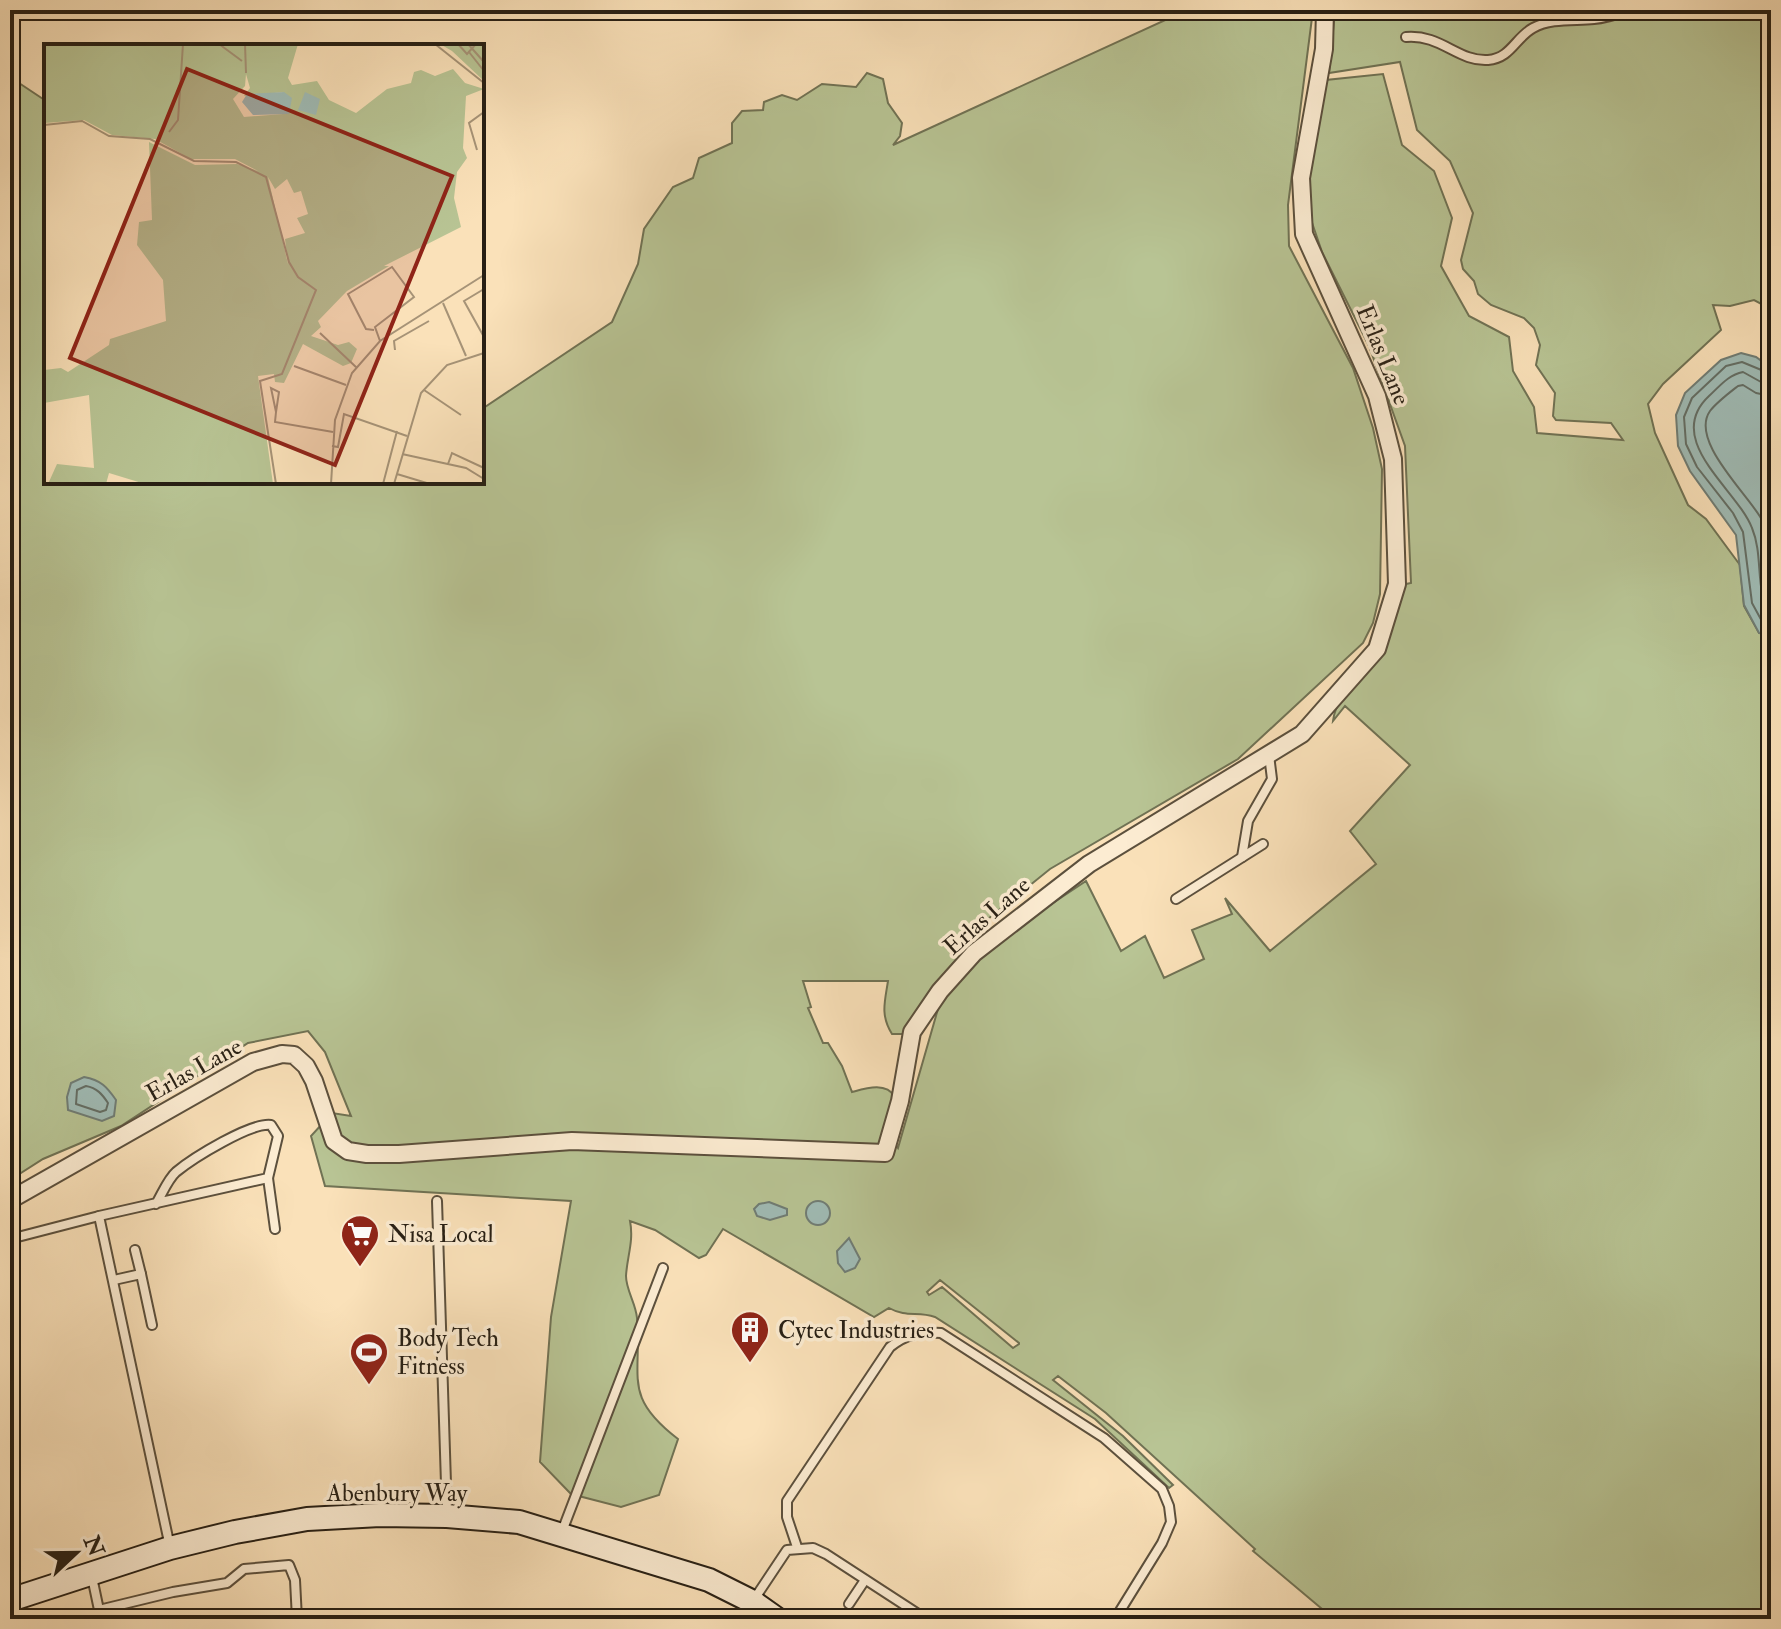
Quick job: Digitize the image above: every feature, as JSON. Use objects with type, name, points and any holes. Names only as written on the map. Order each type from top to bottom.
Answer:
[{"type":"street","name":"Erlas Lane","points":[[10,1200],[253,1062],[282,1054],[294,1055],[306,1066],[334,1141],[348,1151],[399,1154],[572,1141],[885,1153],[900,1101],[912,1032],[940,991],[974,953],[1089,864],[1302,734],[1377,649],[1397,584],[1393,459],[1381,408],[1304,234],[1301,178],[1324,49],[1325,10]]},
{"type":"street","name":"Abenbury Way","points":[[10,1600],[170,1548],[235,1532],[307,1519],[380,1515],[447,1516],[519,1522],[709,1580],[753,1602],[777,1619]]},
{"type":"lane","points":[[1406,37],[1422,36],[1463,55],[1488,60],[1510,52],[1532,29],[1544,24],[1596,19],[1630,10]]},
{"type":"lane","points":[[1242,857],[1248,821],[1272,779],[1269,755]]},
{"type":"lane","points":[[1176,899],[1263,844]]},
{"type":"lane","points":[[156,1204],[174,1173],[262,1124],[271,1125],[278,1136],[268,1178],[275,1229]]},
{"type":"lane","points":[[10,1239],[268,1178]]},
{"type":"lane","points":[[437,1201],[447,1516]]},
{"type":"lane","points":[[99,1216],[170,1548]]},
{"type":"lane","points":[[135,1250],[152,1325]]},
{"type":"lane","points":[[561,1535],[663,1268]]},
{"type":"lane","points":[[114,1280],[141,1274]]},
{"type":"lane","points":[[797,1547],[787,1517],[787,1501],[890,1347],[905,1335],[941,1333],[1104,1438],[1162,1489],[1171,1522],[1162,1543],[1115,1619]]},
{"type":"lane","points":[[753,1602],[787,1550],[813,1548],[926,1619]]},
{"type":"lane","points":[[91,1574],[99,1610],[227,1583],[244,1569],[289,1565],[295,1580],[297,1619]]},
{"type":"lane","points":[[849,1604],[865,1580]]},
{"type":"green space","points":[[1187,10],[1313,10],[1288,205],[1289,246],[1353,368],[1373,428],[1382,469],[1380,594],[1373,623],[1363,643],[1238,759],[1050,869],[957,944],[962,951],[959,963],[903,1034],[892,1034],[886,1021],[884,1008],[888,981],[803,981],[811,1007],[808,1008],[823,1043],[828,1043],[842,1066],[852,1092],[881,1088],[887,1089],[895,1097],[887,1132],[898,1148],[942,995],[981,951],[1086,881],[1121,951],[1145,936],[1164,978],[1204,959],[1192,930],[1232,914],[1225,898],[1270,951],[1376,864],[1350,831],[1410,765],[1345,706],[1333,721],[1339,703],[1377,658],[1389,595],[1411,583],[1405,446],[1369,346],[1322,252],[1308,211],[1308,170],[1326,80],[1383,74],[1402,145],[1434,171],[1452,218],[1441,266],[1469,316],[1509,337],[1513,371],[1534,407],[1537,433],[1623,440],[1611,423],[1556,420],[1553,416],[1555,393],[1536,365],[1540,345],[1534,328],[1524,318],[1491,305],[1478,294],[1474,281],[1463,269],[1461,260],[1473,213],[1450,161],[1417,130],[1400,62],[1329,73],[1335,10],[1771,10],[1771,309],[1754,300],[1730,306],[1713,305],[1721,330],[1663,384],[1648,404],[1655,433],[1688,505],[1706,519],[1740,565],[1744,606],[1759,633],[1771,636],[1771,1619],[1334,1619],[1253,1551],[1255,1549],[1106,1413],[1058,1376],[1053,1380],[1123,1436],[1173,1485],[1169,1488],[1095,1419],[935,1317],[901,1313],[889,1308],[874,1317],[723,1229],[706,1255],[699,1258],[655,1230],[630,1221],[631,1242],[626,1276],[637,1318],[638,1385],[649,1410],[678,1439],[659,1495],[621,1507],[571,1494],[540,1462],[551,1317],[571,1201],[325,1186],[311,1136],[332,1113],[351,1116],[325,1052],[308,1031],[248,1043],[121,1126],[43,1159],[10,1180],[10,77],[44,100],[44,484],[484,484],[484,408],[612,322],[638,264],[644,229],[673,187],[693,178],[699,158],[732,143],[732,123],[742,111],[763,110],[764,102],[782,95],[797,100],[822,84],[856,87],[867,73],[883,79],[888,103],[902,123],[900,136],[893,145]],"holes":[[[940,1280],[1019,1344],[1013,1348],[942,1287],[929,1295],[927,1292]]]},
{"type":"water","points":[[1741,353],[1756,357],[1771,368],[1771,636],[1759,633],[1744,605],[1736,535],[1690,471],[1678,446],[1676,415],[1685,393],[1721,360]]},
{"type":"water","points":[[84,1077],[99,1082],[113,1095],[116,1100],[114,1116],[102,1121],[68,1110],[67,1097],[71,1083]]},
{"type":"water","points":[[818,1201],[826,1205],[830,1213],[826,1221],[818,1225],[810,1221],[806,1213],[810,1205]]},
{"type":"water","points":[[769,1202],[787,1209],[787,1215],[770,1220],[757,1216],[754,1209],[759,1204]]},
{"type":"water","points":[[849,1238],[860,1259],[855,1268],[845,1272],[838,1263],[837,1251]]},
{"type":"place","name":"Nisa Local","points":[[360,1268]]},
{"type":"place","name":"Cytec Industries","points":[[750,1364]]},
{"type":"place","name":"Body Tech Fitness","points":[[369,1386]]}]
